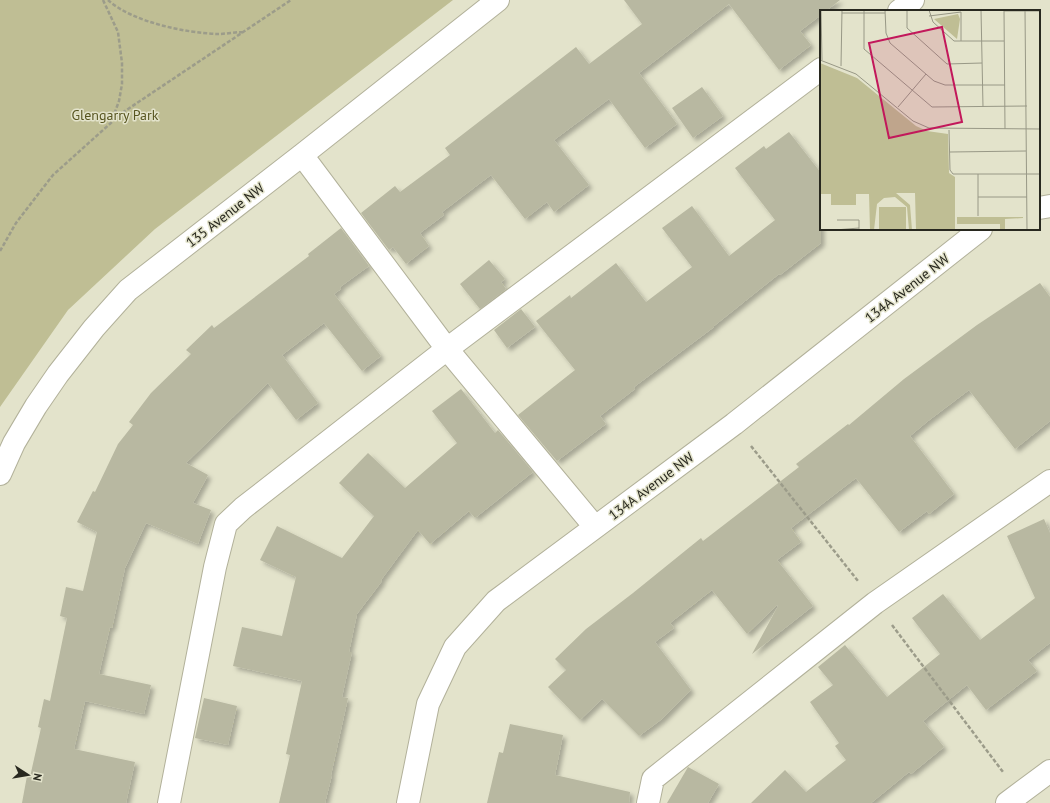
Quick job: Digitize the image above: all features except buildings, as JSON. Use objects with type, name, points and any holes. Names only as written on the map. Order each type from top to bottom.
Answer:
[{"type":"street","name":"135 Avenue NW","points":[[0,474],[14,443],[36,406],[58,374],[94,328],[128,290],[498,0]]},
{"type":"street","points":[[900,10],[913,0]]},
{"type":"street","points":[[169,803],[215,567],[226,524],[243,508],[447,349],[820,70]]},
{"type":"street","points":[[302,155],[447,349],[596,527]]},
{"type":"street","points":[[1040,208],[1050,206]]},
{"type":"street","name":"134A Avenue NW","points":[[408,803],[428,704],[454,647],[496,601],[734,424],[980,230]]},
{"type":"street","points":[[648,803],[653,778],[875,603],[1050,481]]},
{"type":"street","points":[[1008,803],[1050,770]]},
{"type":"path","points":[[103,0],[118,32],[122,63],[122,84],[119,101],[111,122]]},
{"type":"path","points":[[108,0],[125,11],[142,19],[169,27],[218,34],[243,32]]},
{"type":"path","points":[[0,251],[16,223],[53,175],[122,112],[291,0]]},
{"type":"green space","name":"Glengarry Park","points":[[0,0],[453,0],[155,229],[68,310],[0,407]]}]
